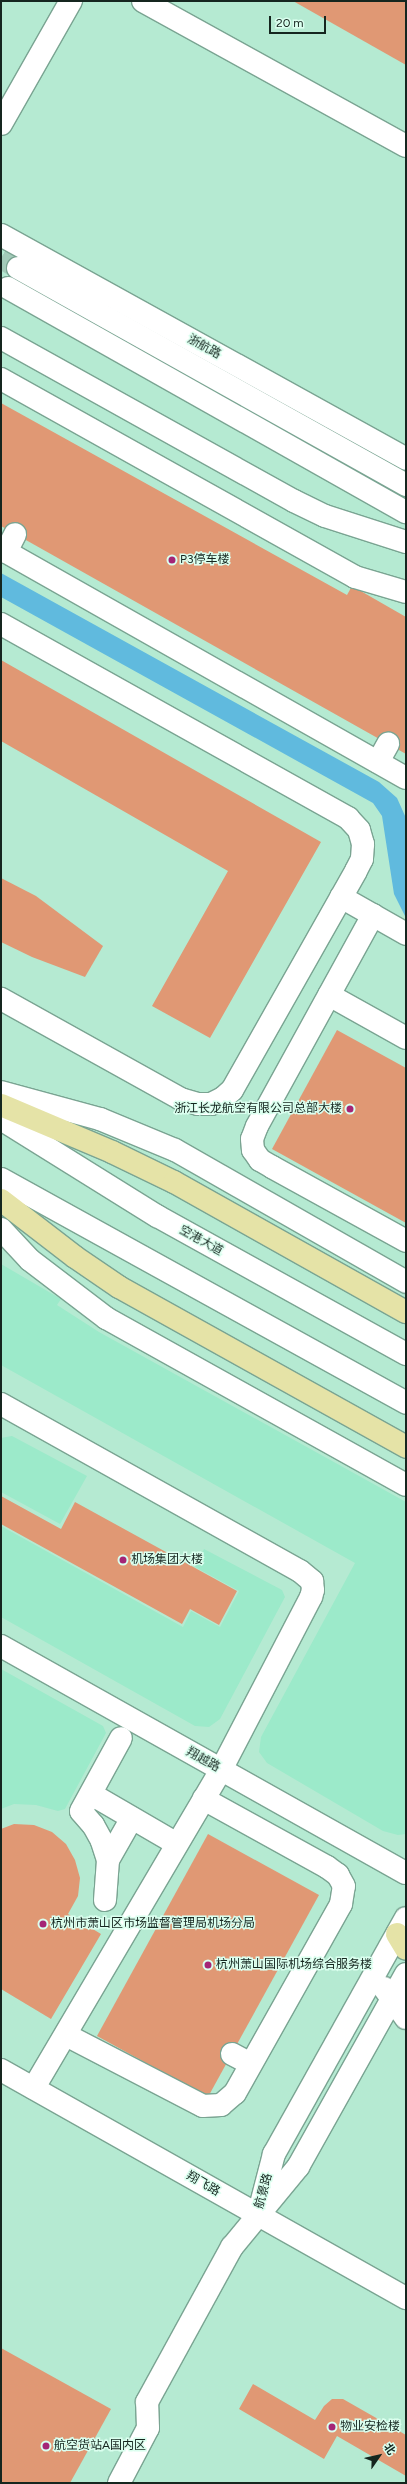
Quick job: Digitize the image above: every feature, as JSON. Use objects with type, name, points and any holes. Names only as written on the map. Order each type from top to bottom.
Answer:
[{"type":"main road","points":[[1,1105],[112,1152],[174,1182],[406,1312]]},
{"type":"main road","points":[[1,1200],[75,1257],[119,1287],[406,1447]]},
{"type":"street","points":[[1,124],[72,1]]},
{"type":"street","points":[[143,1],[406,146]]},
{"type":"street","name":"浙航路","points":[[1,235],[406,460]]},
{"type":"street","name":"浙航路","points":[[18,268],[406,485]]},
{"type":"street","points":[[8,288],[406,512]]},
{"type":"street","points":[[1,338],[294,501],[325,516],[406,542]]},
{"type":"street","points":[[1,379],[356,577],[406,592]]},
{"type":"street","points":[[7,545],[383,753],[406,778]]},
{"type":"street","points":[[1,624],[348,818],[359,830],[363,844],[362,858],[232,1090],[223,1098],[211,1104],[198,1104],[181,1099],[1,998]]},
{"type":"street","points":[[341,897],[406,934]]},
{"type":"street","points":[[373,916],[257,1126],[252,1139],[253,1150],[260,1160],[406,1241]]},
{"type":"street","points":[[329,995],[406,1038]]},
{"type":"street","points":[[1,1092],[100,1119],[175,1150],[406,1282]]},
{"type":"street","name":"空港大道","points":[[1,1119],[157,1216],[406,1354]]},
{"type":"street","points":[[1,1179],[406,1403]]},
{"type":"street","points":[[1,1229],[30,1260],[106,1318],[406,1486]]},
{"type":"street","points":[[1,1404],[300,1571],[312,1582],[311,1597],[221,1770],[34,2088]]},
{"type":"street","name":"翔越路","points":[[1,1646],[406,1873]]},
{"type":"street","points":[[105,1900],[108,1860],[102,1840],[93,1825],[81,1811],[122,1738]]},
{"type":"street","points":[[91,1794],[177,1844]]},
{"type":"street","points":[[66,2035],[203,2106],[213,2107],[228,2101],[251,2064],[341,1904],[344,1886],[338,1876],[327,1867],[204,1799]]},
{"type":"street","points":[[108,1860],[132,1818]]},
{"type":"street","name":"航景路","points":[[258,2215],[274,2154],[374,1974],[403,1934]]},
{"type":"street","points":[[374,1974],[406,2018]]},
{"type":"street","name":"航景路","points":[[258,2215],[298,2167],[406,1974]]},
{"type":"street","points":[[232,2054],[251,2064]]},
{"type":"street","name":"翔飞路","points":[[1,2070],[406,2298]]},
{"type":"street","points":[[118,2483],[148,2428],[147,2402],[232,2247],[258,2215]]},
{"type":"shaded area","points":[[1,1],[406,1],[406,2483],[1,2483]]},
{"type":"shaded area","points":[[1,1264],[61,1299],[57,1305],[99,1332],[406,1502],[406,1834],[398,1835],[383,1831],[267,1763],[259,1752],[261,1737],[355,1563],[1,1365]]},
{"type":"shaded area","points":[[12,1436],[87,1476],[60,1524],[1,1492],[1,1438]]},
{"type":"shaded area","points":[[1,1526],[183,1627],[191,1611],[220,1627],[239,1591],[195,1567],[204,1549],[282,1590],[285,1597],[220,1719],[209,1727],[195,1726],[1,1617]]},
{"type":"shaded area","points":[[1,1669],[103,1726],[106,1733],[65,1809],[58,1811],[36,1805],[14,1804],[1,1809]]},
{"type":"water","points":[[1,573],[379,782],[397,798],[406,818],[406,918],[394,894],[382,816],[373,803],[1,597]]},
{"type":"building","points":[[293,1],[406,1],[406,65]]},
{"type":"building","name":"P3停车楼","points":[[1,403],[347,595],[352,586],[406,617],[406,754],[1,526]]},
{"type":"building","points":[[1,660],[321,842],[210,1038],[152,1006],[228,871],[1,741]]},
{"type":"building","points":[[1,878],[36,896],[103,946],[85,977],[32,957],[1,942]]},
{"type":"building","name":"浙江长龙航空有限公司总部大楼","points":[[337,1030],[406,1068],[406,1223],[272,1149]]},
{"type":"building","name":"机场集团大楼","points":[[1,1496],[61,1529],[75,1502],[237,1591],[219,1625],[190,1609],[182,1624],[1,1524]]},
{"type":"building","name":"杭州市萧山区市场监督管理局机场分局","points":[[14,1824],[34,1825],[52,1832],[66,1844],[75,1860],[80,1878],[78,1896],[68,1914],[101,1934],[51,2019],[1,1989],[1,1829]]},
{"type":"building","name":"杭州萧山国际机场综合服务楼","points":[[208,1834],[319,1895],[208,2097],[97,2036]]},
{"type":"building","name":"航空货站A国内区","points":[[1,2348],[111,2409],[70,2483],[1,2483]]},
{"type":"building","name":"物业安检楼","points":[[253,2384],[315,2420],[324,2406],[332,2399],[343,2399],[406,2435],[406,2476],[337,2436],[324,2459],[239,2409]]},
{"type":"tunnel","points":[[1,258],[18,268]]},
{"type":"place","name":"P3停车楼","points":[[172,560]]},
{"type":"place","name":"浙江长龙航空有限公司总部大楼","points":[[350,1109]]},
{"type":"place","name":"机场集团大楼","points":[[123,1560]]},
{"type":"place","name":"杭州市萧山区市场监督管理局机场分局","points":[[43,1924]]},
{"type":"place","name":"杭州萧山国际机场综合服务楼","points":[[208,1965]]},
{"type":"place","name":"物业安检楼","points":[[332,2427]]},
{"type":"place","name":"航空货站A国内区","points":[[46,2446]]}]
